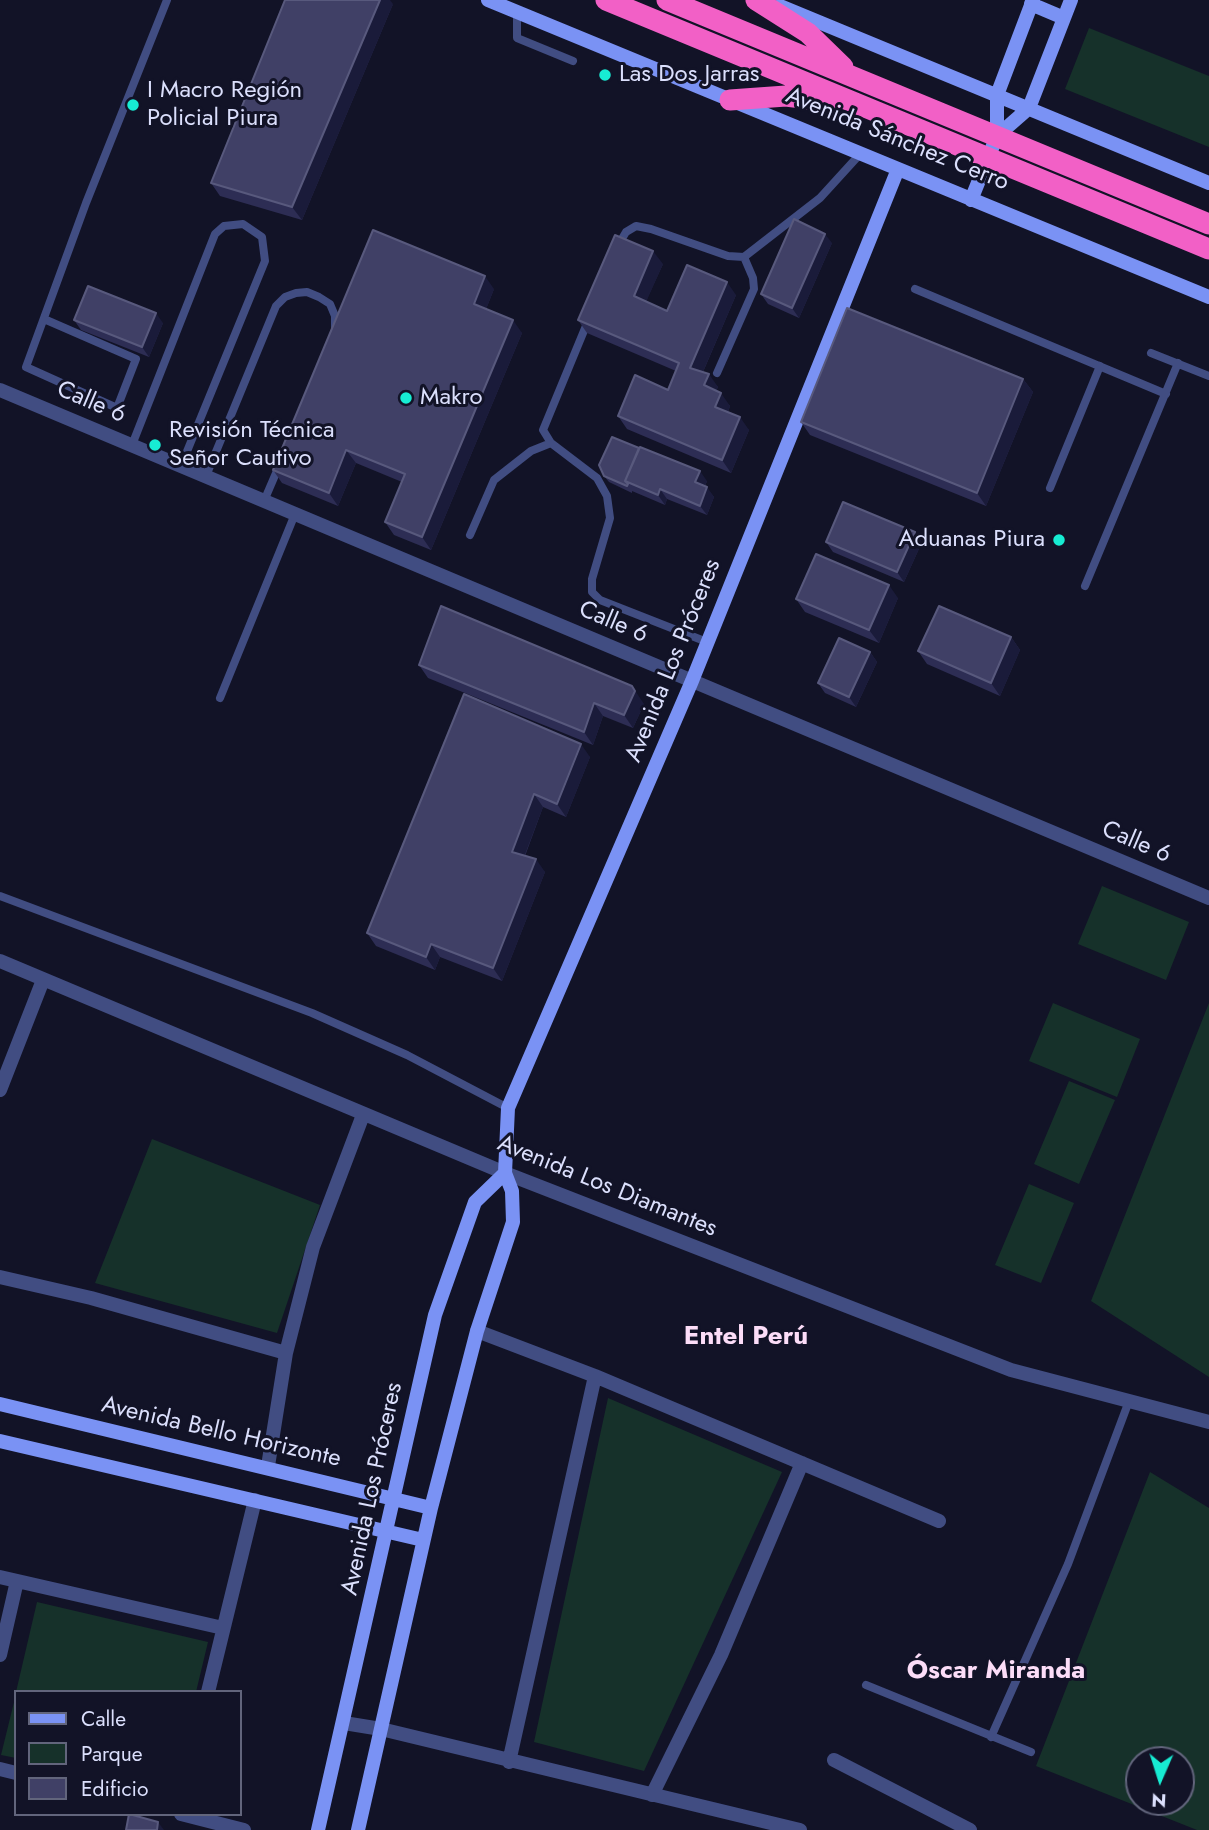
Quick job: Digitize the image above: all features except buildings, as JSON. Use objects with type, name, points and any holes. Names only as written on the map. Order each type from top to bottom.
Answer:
[{"type":"highway","name":"Avenida Sánchez Cerro","points":[[606,0],[1209,249]]},
{"type":"highway","name":"Avenida Sánchez Cerro","points":[[667,0],[1209,224]]},
{"type":"highway","points":[[756,0],[808,33],[852,76]]},
{"type":"highway","points":[[730,100],[786,96],[874,111]]},
{"type":"highway","points":[[1142,196],[1171,197],[1209,211]]},
{"type":"street","name":"Avenida Sánchez Cerro","points":[[488,0],[1209,298]]},
{"type":"street","points":[[765,0],[1209,183]]},
{"type":"street","points":[[997,136],[1030,108],[1071,0]]},
{"type":"street","points":[[971,200],[997,136],[997,95],[1032,2],[1064,18]]},
{"type":"street","name":"Avenida Los Próceres","points":[[358,1830],[431,1508],[477,1331],[513,1222],[512,1191],[505,1173],[508,1108],[692,681],[898,169]]},
{"type":"street","name":"Calle 6","points":[[0,390],[1209,898]]},
{"type":"street","name":"Avenida Los Diamantes","points":[[0,961],[505,1173],[1011,1370],[1209,1422]]},
{"type":"street","points":[[0,1090],[43,980]]},
{"type":"street","points":[[268,1466],[286,1353],[313,1247],[363,1115]]},
{"type":"street","name":"Avenida Los Próceres","points":[[318,1830],[435,1315],[475,1202],[505,1173]]},
{"type":"street","points":[[0,1277],[91,1298],[286,1353]]},
{"type":"street","points":[[477,1331],[595,1376],[939,1521]]},
{"type":"street","points":[[509,1762],[595,1376]]},
{"type":"street","name":"Avenida Bello Horizonte","points":[[0,1404],[268,1466],[431,1508]]},
{"type":"street","points":[[0,1441],[423,1540]]},
{"type":"street","points":[[652,1795],[721,1655],[802,1463]]},
{"type":"street","points":[[208,1690],[255,1500]]},
{"type":"street","points":[[0,1577],[223,1628]]},
{"type":"street","points":[[0,1655],[17,1581]]},
{"type":"street","points":[[344,1723],[800,1830]]},
{"type":"street","points":[[834,1760],[970,1830]]},
{"type":"street","points":[[189,1816],[244,1830]]},
{"type":"lane","points":[[44,318],[136,359],[117,408],[26,367],[44,318],[166,0]]},
{"type":"lane","points":[[517,12],[517,38],[573,61]]},
{"type":"lane","points":[[613,257],[626,232],[636,226],[728,256],[744,257],[820,198],[860,153]]},
{"type":"lane","points":[[132,445],[215,234],[223,226],[243,224],[261,237],[265,261],[181,466]]},
{"type":"lane","points":[[717,373],[754,289],[753,278],[744,257]]},
{"type":"lane","points":[[915,289],[1166,394]]},
{"type":"lane","points":[[206,476],[276,306],[285,297],[307,292],[330,304],[335,316],[335,330],[330,342]]},
{"type":"lane","points":[[589,317],[543,430],[551,443],[597,478],[607,496],[610,518],[592,579],[592,592],[600,600],[707,642]]},
{"type":"lane","points":[[1151,353],[1208,373]]},
{"type":"lane","points":[[1085,586],[1178,363]]},
{"type":"lane","points":[[1050,488],[1100,366]]},
{"type":"lane","points":[[470,535],[494,480],[531,452],[551,443]]},
{"type":"lane","points":[[264,501],[282,458]]},
{"type":"lane","points":[[220,698],[295,514]]},
{"type":"lane","points":[[0,896],[312,1013],[407,1055],[508,1108]]},
{"type":"lane","points":[[991,1737],[1068,1564],[1129,1401]]},
{"type":"lane","points":[[866,1685],[1031,1752]]},
{"type":"green space","points":[[1089,28],[1209,76],[1209,147],[1065,89]]},
{"type":"green space","points":[[1102,886],[1189,922],[1166,980],[1078,944]]},
{"type":"green space","points":[[1053,1003],[1140,1039],[1117,1097],[1029,1061]]},
{"type":"green space","points":[[1209,1003],[1209,1377],[1091,1301]]},
{"type":"green space","points":[[1069,1081],[1115,1100],[1079,1184],[1034,1164]]},
{"type":"green space","points":[[152,1139],[320,1205],[277,1333],[95,1283]]},
{"type":"green space","points":[[1029,1184],[1074,1203],[1041,1283],[995,1265]]},
{"type":"green space","points":[[608,1398],[782,1472],[644,1771],[534,1742]]},
{"type":"green space","points":[[1150,1472],[1209,1508],[1209,1830],[1197,1830],[1162,1816],[1195,1816],[1195,1746],[1125,1746],[1125,1801],[1036,1766]]},
{"type":"green space","points":[[37,1602],[208,1642],[196,1690],[16,1690]]},
{"type":"green space","points":[[14,1702],[14,1758],[1,1755]]},
{"type":"place","name":"Las Dos Jarras","points":[[605,75]]},
{"type":"place","name":"I Macro Región Policial Piura","points":[[133,105]]},
{"type":"place","name":"Makro","points":[[406,398]]},
{"type":"place","name":"Revisión Técnica Señor Cautivo","points":[[155,445]]},
{"type":"place","name":"Aduanas Piura","points":[[1059,540]]},
{"type":"district","name":"Entel Perú","points":[[746,1338]]},
{"type":"district","name":"Óscar Miranda","points":[[996,1672]]}]
